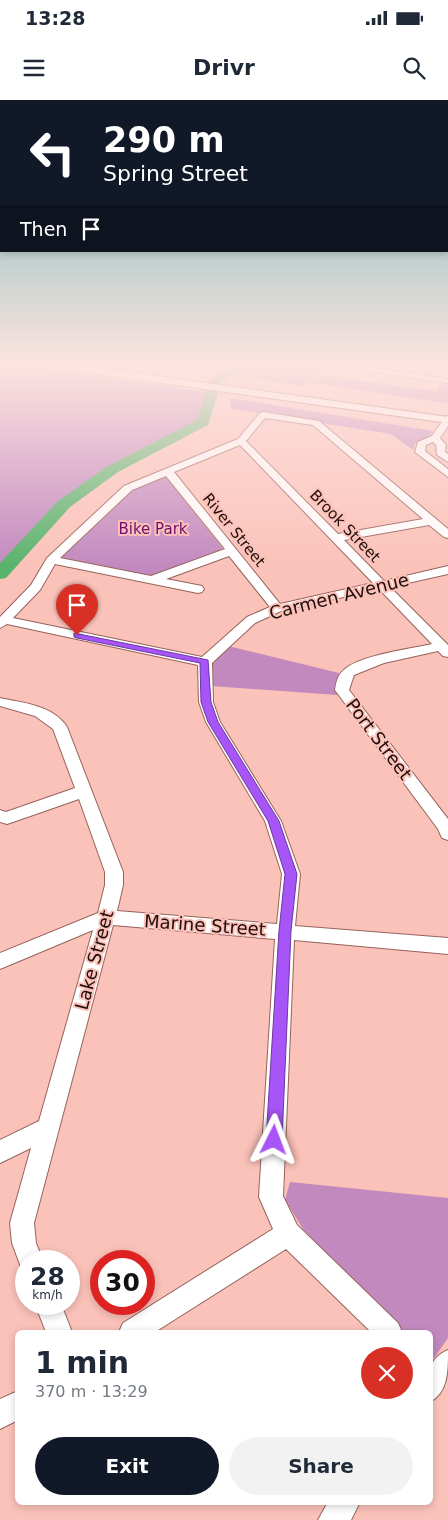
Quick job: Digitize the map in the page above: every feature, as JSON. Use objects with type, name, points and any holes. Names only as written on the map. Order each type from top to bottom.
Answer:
[{"type":"street","points":[[2,622],[36,587],[51,560],[128,488],[240,441],[246,434]]},
{"type":"street","points":[[329,434],[448,535]]},
{"type":"street","points":[[437,434],[435,438],[421,444],[420,452],[448,474]]},
{"type":"street","points":[[435,438],[441,445],[440,453],[448,459]]},
{"type":"street","name":"Brook Street","points":[[240,441],[444,650]]},
{"type":"street","name":"River Street","points":[[168,471],[277,608]]},
{"type":"street","points":[[336,538],[432,521]]},
{"type":"street","points":[[152,580],[231,551]]},
{"type":"street","points":[[51,560],[198,589]]},
{"type":"street","name":"Carmen Avenue","points":[[205,662],[251,620],[277,608],[448,570]]},
{"type":"street","points":[[2,622],[205,662],[206,702],[213,722],[273,821],[291,874],[285,931],[271,1196],[288,1234],[387,1330]]},
{"type":"street","name":"Port Street","points":[[444,650],[363,665],[350,672],[343,681],[342,690],[445,827],[448,834]]},
{"type":"street","name":"Lake Street","points":[[0,702],[41,712],[54,719],[60,727],[114,872],[114,885],[106,917],[22,1223],[27,1250]]},
{"type":"street","points":[[0,816],[7,818],[84,791]]},
{"type":"street","name":"Marine Street","points":[[0,961],[106,917],[448,946]]},
{"type":"street","points":[[0,1152],[48,1128]]},
{"type":"street","points":[[135,1330],[288,1234]]},
{"type":"street","points":[[52,1315],[58,1330]]},
{"type":"street","points":[[0,1415],[15,1406]]},
{"type":"street","points":[[333,1520],[344,1505]]},
{"type":"green space","points":[[0,434],[180,434],[113,469],[64,504],[0,574]]},
{"type":"green space","points":[[391,434],[431,434],[430,437],[415,443],[413,450]]},
{"type":"green space","name":"Bike Park","points":[[165,475],[223,549],[151,576],[60,558],[132,490]]},
{"type":"green space","points":[[228,646],[339,673],[337,695],[211,686],[211,664]]},
{"type":"green space","points":[[290,1182],[448,1198],[448,1338],[433,1360],[433,1330],[402,1330],[303,1229],[285,1200]]},
{"type":"waterway","points":[[0,574],[64,504],[113,469],[180,434]]},
{"type":"route","points":[[77,635],[205,662],[206,702],[213,722],[273,821],[291,874],[285,931],[274,1140]]}]
